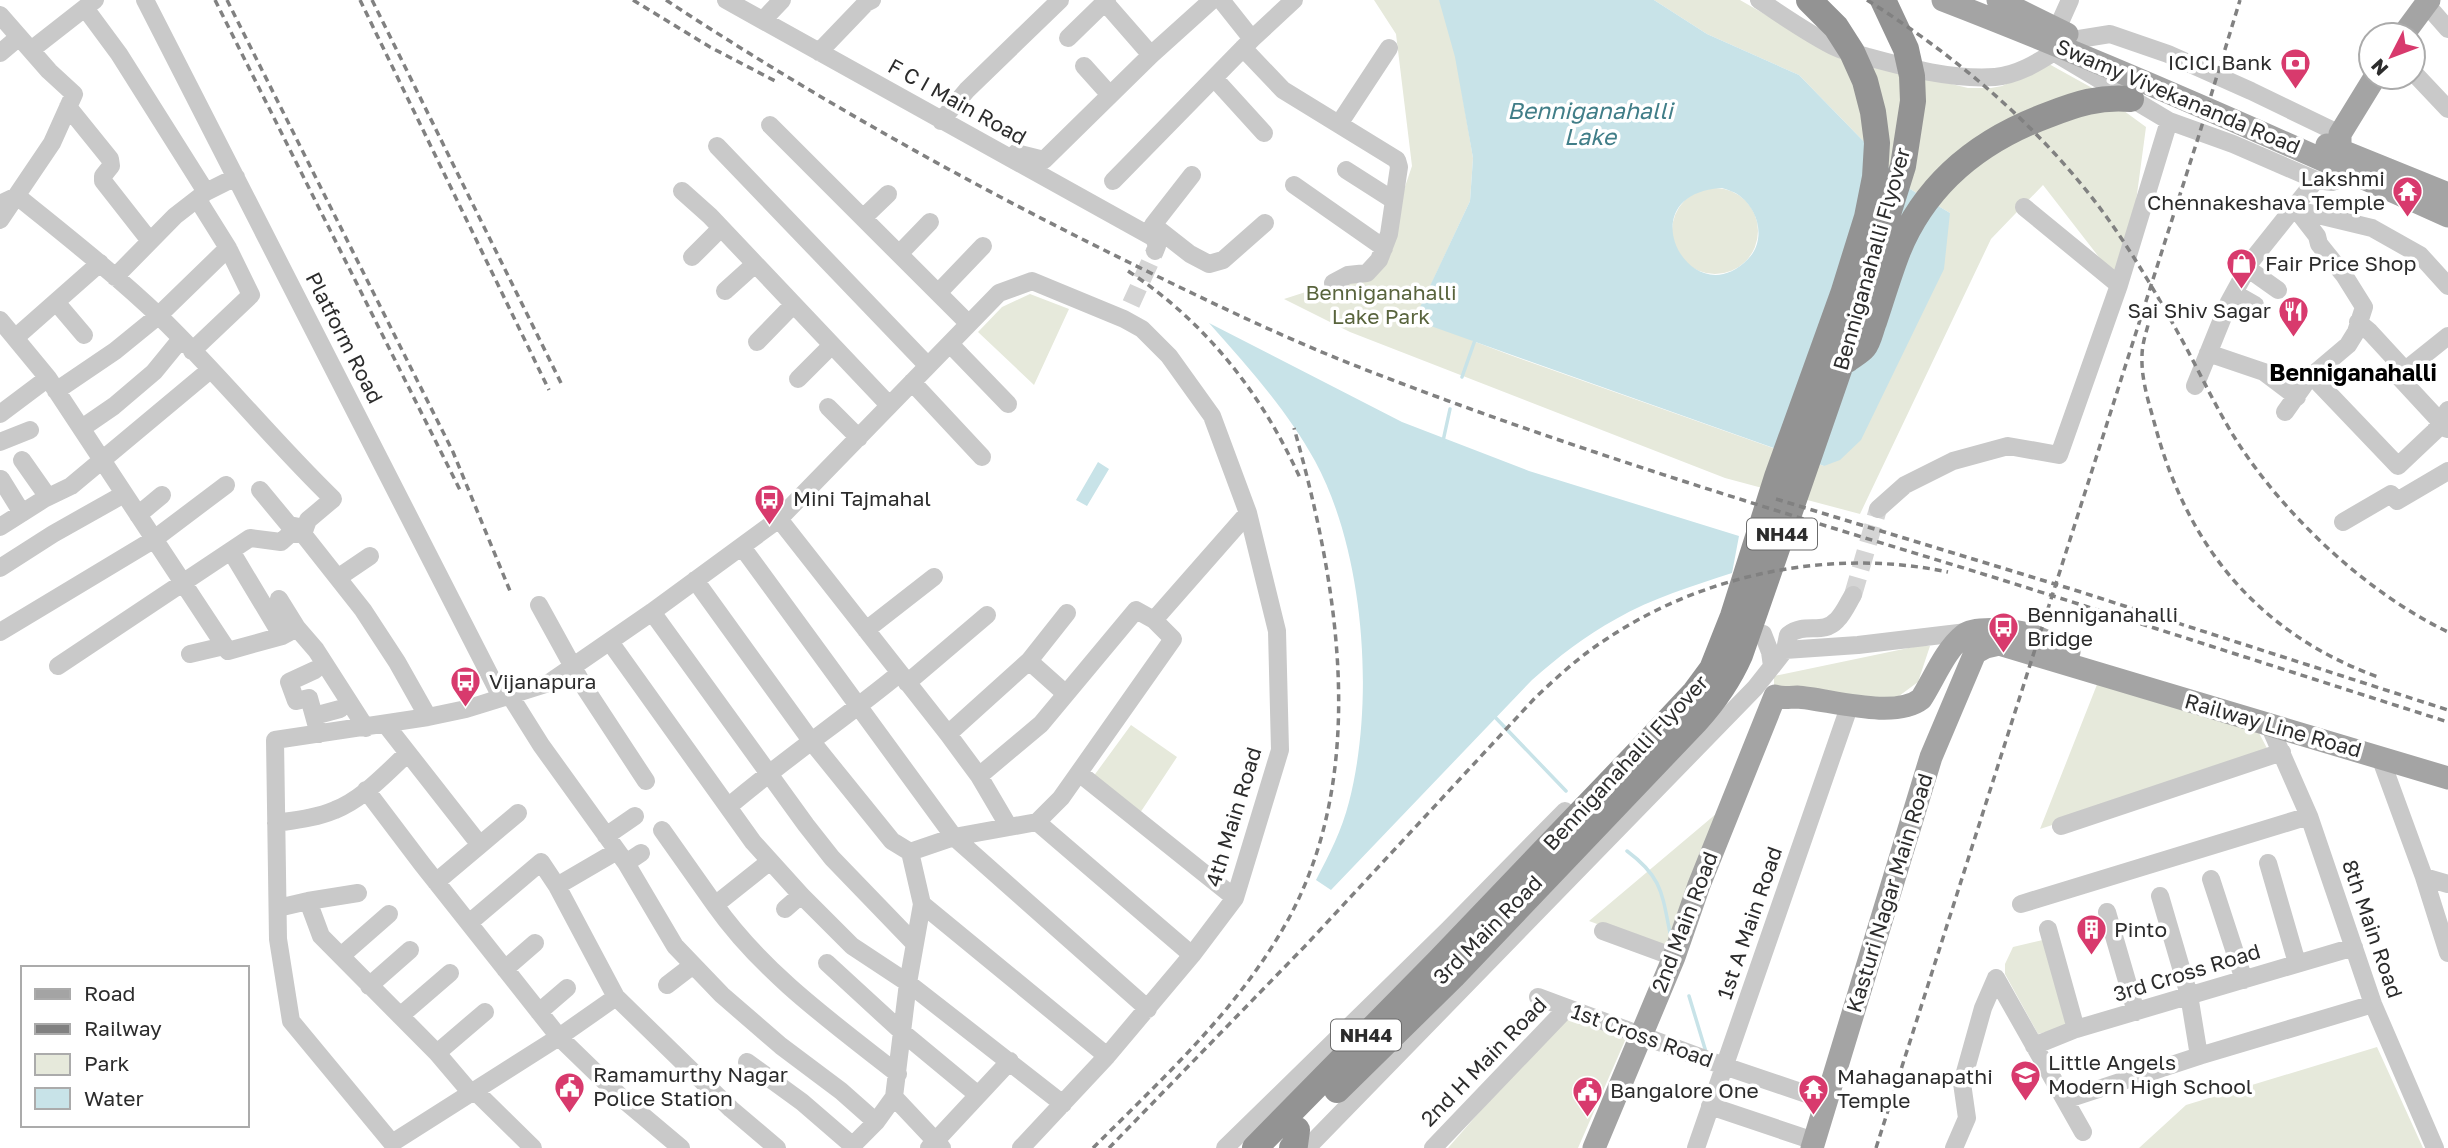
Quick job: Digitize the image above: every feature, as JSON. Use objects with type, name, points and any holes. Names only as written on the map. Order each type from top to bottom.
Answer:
[{"type":"highway","name":"Benniganahalli Flyover","points":[[1446,969],[1678,712],[1712,669],[1722,645],[1777,477],[1843,294],[1867,217],[1875,177],[1877,143],[1865,81],[1852,52],[1836,27],[1809,0]]},
{"type":"highway","name":"Benniganahalli Flyover","points":[[1285,1136],[1446,969],[1696,722],[1723,688],[1740,654],[1841,364],[1903,166],[1913,100],[1912,76],[1906,49],[1883,0]]},
{"type":"highway","points":[[1841,364],[1865,346],[1898,252],[1912,222],[1926,200],[1966,159],[2008,131],[2086,100],[2110,97],[2131,99]]},
{"type":"highway","name":"NH44","points":[[1255,1148],[1285,1136]]},
{"type":"main road","name":"Swamy Vivekananda Road","points":[[1943,0],[2020,30],[2448,216]]},
{"type":"main road","name":"Swamy Vivekananda Road","points":[[1998,0],[2055,40],[2079,40],[2141,68],[2340,142],[2448,194]]},
{"type":"main road","points":[[2413,21],[2427,2]]},
{"type":"main road","points":[[2340,142],[2367,91]]},
{"type":"main road","name":"Railway Line Road","points":[[1967,632],[2006,631],[2029,634],[2082,657],[2099,674]]},
{"type":"main road","points":[[1772,695],[1847,706],[1890,707],[1915,704],[1921,699],[1953,647],[1967,632]]},
{"type":"main road","name":"Railway Line Road","points":[[1986,647],[1999,644],[2448,778]]},
{"type":"main road","name":"Kasturi Nagar Main Road","points":[[1813,1145],[1931,757],[1975,653],[1986,647]]},
{"type":"main road","name":"2nd Main Road","points":[[1594,1148],[1674,957],[1772,695]]},
{"type":"street","name":"Platform Road","points":[[145,0],[505,696],[623,851],[675,946],[722,995],[876,1122]]},
{"type":"street","name":"F C I Main Road","points":[[726,0],[1154,238],[1156,249],[1176,243]]},
{"type":"street","points":[[763,20],[782,0]]},
{"type":"street","points":[[819,52],[872,0]]},
{"type":"street","points":[[941,121],[967,90],[1060,0]]},
{"type":"street","points":[[995,149],[1044,160],[1151,55],[1212,0]]},
{"type":"street","points":[[1221,0],[1248,43],[1283,90],[1397,160],[1399,167],[1389,234],[1380,260],[1367,273],[1348,275],[1333,283]]},
{"type":"street","points":[[1113,181],[1248,43],[1294,0]]},
{"type":"street","points":[[1759,0],[1840,50],[1955,75],[2004,75],[2035,64],[2055,40],[2070,0]]},
{"type":"street","points":[[1068,38],[1105,1],[1151,55]]},
{"type":"street","points":[[2427,2],[2448,29]]},
{"type":"street","points":[[0,53],[25,43],[90,4],[202,196],[251,295],[114,406],[82,428]]},
{"type":"street","points":[[0,15],[74,94],[51,143],[0,220]]},
{"type":"street","points":[[2020,30],[2055,40],[2131,99],[2169,121],[2315,180],[2332,182],[2354,174]]},
{"type":"street","points":[[1339,124],[1389,48]]},
{"type":"street","points":[[1084,66],[1110,95]]},
{"type":"street","points":[[1214,78],[1264,133]]},
{"type":"street","points":[[2427,87],[2448,109]]},
{"type":"street","points":[[68,107],[110,159],[111,166],[103,176],[103,181],[150,241]]},
{"type":"street","points":[[1878,509],[1905,485],[1953,461],[2008,446],[2059,454],[2119,285],[2169,121]]},
{"type":"street","points":[[770,125],[969,324]]},
{"type":"street","points":[[717,146],[928,366]]},
{"type":"street","points":[[1346,170],[1393,200]]},
{"type":"street","points":[[1192,175],[1153,225],[1176,243],[1209,264],[1223,260],[1265,223]]},
{"type":"street","points":[[115,277],[175,216],[202,196],[236,177]]},
{"type":"street","points":[[2195,386],[2247,268],[2315,180]]},
{"type":"street","points":[[1294,186],[1384,248]]},
{"type":"street","points":[[682,191],[721,228],[890,405]]},
{"type":"street","points":[[863,218],[888,194]]},
{"type":"street","points":[[0,204],[17,196]]},
{"type":"street","points":[[17,196],[100,263],[158,316],[333,499],[308,520],[304,531]]},
{"type":"street","points":[[2024,207],[2119,285]]},
{"type":"street","points":[[2294,209],[2372,228],[2420,255],[2448,286]]},
{"type":"street","points":[[2285,412],[2312,376],[2348,345],[2356,332],[2364,307],[2344,275],[2319,244],[2317,236],[2294,209]]},
{"type":"street","points":[[899,254],[930,222]]},
{"type":"street","points":[[692,257],[721,228]]},
{"type":"street","points":[[938,293],[983,246]]},
{"type":"street","points":[[0,414],[115,351],[158,316],[228,248]]},
{"type":"street","points":[[15,338],[100,263]]},
{"type":"street","points":[[725,291],[755,264]]},
{"type":"street","points":[[2247,268],[2278,290]]},
{"type":"street","name":"4th Main Road","points":[[276,822],[275,740],[428,717],[466,709],[549,683],[779,519],[999,293],[1032,281],[1128,311],[1169,356],[1212,416],[1248,513],[1277,631],[1280,750],[1235,898],[1148,1009],[1021,1148]]},
{"type":"street","points":[[2234,293],[2255,305]]},
{"type":"street","points":[[57,302],[84,335]]},
{"type":"street","points":[[757,342],[793,305]]},
{"type":"street","points":[[0,320],[52,384],[228,651],[289,632]]},
{"type":"street","points":[[2358,322],[2405,370]]},
{"type":"street","points":[[2312,376],[2398,466],[2446,420],[2398,376],[2448,336]]},
{"type":"street","points":[[950,344],[1008,404]]},
{"type":"street","points":[[798,379],[832,345]]},
{"type":"street","points":[[2208,353],[2264,372],[2297,397]]},
{"type":"street","points":[[0,527],[71,485],[210,370]]},
{"type":"street","points":[[912,382],[982,457]]},
{"type":"street","points":[[828,407],[859,438]]},
{"type":"street","points":[[0,442],[30,430]]},
{"type":"street","points":[[22,460],[48,497]]},
{"type":"street","points":[[2343,522],[2391,494],[2397,501],[2448,471]]},
{"type":"street","points":[[1,479],[22,513]]},
{"type":"street","points":[[0,632],[153,540],[226,485]]},
{"type":"street","points":[[260,489],[289,525],[304,531],[338,577],[397,662],[428,717]]},
{"type":"street","points":[[0,568],[52,534],[124,494]]},
{"type":"street","points":[[138,515],[162,495]]},
{"type":"street","points":[[1154,620],[1248,513]]},
{"type":"street","points":[[779,519],[948,734],[979,776],[1009,827]]},
{"type":"street","points":[[58,666],[250,538],[281,542],[290,534],[304,531]]},
{"type":"street","points":[[742,547],[954,837],[1148,1009]]},
{"type":"street","points":[[231,551],[289,632],[316,650],[366,728]]},
{"type":"street","points":[[338,577],[370,556]]},
{"type":"street","points":[[866,630],[934,578]]},
{"type":"street","points":[[695,580],[812,742],[892,841],[910,852],[922,904],[908,983],[894,1097],[876,1122],[852,1147],[802,1102],[747,1062]]},
{"type":"street","name":"3rd Main Road","points":[[1285,1136],[1772,695],[1772,666],[1785,650],[1788,635],[1797,628],[1823,629],[1835,623],[1853,595]]},
{"type":"street","points":[[279,599],[289,632]]},
{"type":"street","points":[[539,605],[599,711],[646,780]]},
{"type":"street","points":[[910,852],[954,837],[1037,822],[1061,798],[1173,639],[1154,620],[1136,610],[1041,724],[979,776]]},
{"type":"street","points":[[652,612],[832,858],[915,944]]},
{"type":"street","points":[[948,734],[1029,661],[1067,613]]},
{"type":"street","points":[[728,807],[768,773],[904,678],[987,615]]},
{"type":"street","points":[[1225,1148],[1285,1136],[1448,930],[1678,694],[1706,663],[1724,627],[1736,627],[1763,634],[1772,666]]},
{"type":"street","name":"Railway Line Road","points":[[1785,650],[1858,645],[1967,632]]},
{"type":"street","points":[[610,642],[769,862],[801,895],[852,946],[908,983],[1063,1104]]},
{"type":"street","points":[[191,654],[225,646]]},
{"type":"street","points":[[1029,661],[1066,694]]},
{"type":"street","points":[[1706,663],[1772,695]]},
{"type":"street","points":[[315,670],[289,682],[296,701],[309,698],[319,734]]},
{"type":"street","points":[[314,716],[340,709]]},
{"type":"street","name":"1st A Main Road","points":[[1698,1147],[1847,713]]},
{"type":"street","name":"8th Main Road","points":[[2269,724],[2309,816],[2373,1004],[2435,1148]]},
{"type":"street","points":[[386,725],[480,845]]},
{"type":"street","points":[[2061,826],[2282,752]]},
{"type":"street","points":[[408,753],[366,790],[338,810],[276,822],[278,939],[291,1021],[392,1146],[616,997]]},
{"type":"street","points":[[2380,757],[2424,877],[2448,953]]},
{"type":"street","points":[[1079,773],[1235,898]]},
{"type":"street","points":[[366,790],[559,1037],[624,1100],[681,1148]]},
{"type":"street","points":[[436,881],[518,813]]},
{"type":"street","points":[[557,886],[623,851],[635,816]]},
{"type":"street","points":[[2021,904],[2309,816]]},
{"type":"street","points":[[1037,822],[1192,956]]},
{"type":"street","points":[[662,830],[737,935],[751,950],[810,1003],[898,1074]]},
{"type":"street","points":[[469,923],[541,862],[557,886],[616,997],[732,1109],[777,1148]]},
{"type":"street","points":[[715,905],[769,862]]},
{"type":"street","points":[[2268,863],[2297,963]]},
{"type":"street","points":[[2424,877],[2448,884]]},
{"type":"street","points":[[2211,880],[2244,980]]},
{"type":"street","points":[[278,908],[358,892]]},
{"type":"street","points":[[785,908],[801,895]]},
{"type":"street","points":[[2160,896],[2189,995],[2199,1056]]},
{"type":"street","points":[[309,901],[321,936],[473,1092],[533,1148]]},
{"type":"street","points":[[922,904],[1107,1056]]},
{"type":"street","points":[[2107,912],[2136,1012]]},
{"type":"street","points":[[341,956],[389,914]]},
{"type":"street","points":[[2049,929],[2076,1029]]},
{"type":"street","points":[[1602,931],[1674,957]]},
{"type":"street","points":[[506,969],[535,943]]},
{"type":"street","name":"3rd Cross Road","points":[[2034,1046],[2076,1029],[2354,947]]},
{"type":"street","points":[[369,986],[410,950]]},
{"type":"street","points":[[827,963],[902,1032],[978,1095]]},
{"type":"street","points":[[667,985],[693,965]]},
{"type":"street","points":[[400,1016],[450,973]]},
{"type":"street","points":[[1954,1148],[1967,1118],[1962,1083],[1983,1008],[1996,978],[2083,1132]]},
{"type":"street","points":[[539,1012],[567,988]]},
{"type":"street","name":"1st Cross Road","points":[[1538,997],[1827,1101]]},
{"type":"street","points":[[2065,1100],[2199,1056],[2373,1004]]},
{"type":"street","name":"2nd H Main Road","points":[[1433,1148],[1567,1008]]},
{"type":"street","points":[[437,1053],[485,1012]]},
{"type":"street","points":[[894,1097],[935,1146],[1010,1061]]},
{"type":"street","points":[[1710,1106],[1813,1145]]},
{"type":"green space","name":"Benniganahalli Lake Park","points":[[1374,0],[1439,0],[1456,57],[1473,158],[1470,201],[1422,304],[1473,341],[1510,355],[1824,466],[1950,213],[1910,189],[1799,75],[1707,34],[1654,0],[1740,0],[1837,56],[1968,88],[2002,86],[2049,64],[2094,89],[2146,127],[2133,224],[2116,279],[2043,185],[1991,239],[1860,514],[1725,478],[1350,332],[1284,299],[1377,269],[1412,166],[1396,34]]},
{"type":"green space","points":[[1715,188],[1739,195],[1751,207],[1758,231],[1751,255],[1739,267],[1715,274],[1691,267],[1679,255],[1672,231],[1679,207],[1691,195]]},
{"type":"green space","points":[[1030,294],[1069,309],[1034,385],[978,332],[1002,307]]},
{"type":"green space","points":[[1918,646],[1930,646],[1918,682],[1899,696],[1877,704],[1774,689],[1774,676]]},
{"type":"green space","points":[[2098,682],[2259,733],[2270,754],[2040,829]]},
{"type":"green space","points":[[1131,725],[1177,757],[1140,813],[1093,777]]},
{"type":"green space","points":[[1723,808],[1671,951],[1589,921]]},
{"type":"green space","points":[[2047,939],[2073,1025],[2038,1034],[2005,974],[2005,964],[2013,947]]},
{"type":"green space","points":[[1567,1012],[1627,1036],[1578,1148],[1448,1148]]},
{"type":"green space","points":[[2377,1047],[2423,1148],[2139,1148],[2186,1105]]},
{"type":"water","name":"Benniganahalli Lake","points":[[1439,0],[1654,0],[1707,34],[1799,75],[1910,189],[1950,213],[1944,269],[1861,440],[1840,460],[1824,466],[1414,320],[1470,201],[1473,158],[1455,57]],"holes":[[[1722,188],[1739,195],[1752,210],[1758,227],[1757,244],[1748,259],[1727,273],[1706,274],[1689,264],[1677,248],[1673,229],[1677,210],[1693,195]]]},
{"type":"water","points":[[1209,323],[1402,422],[1529,471],[1739,536],[1732,573],[1673,593],[1630,612],[1583,640],[1542,671],[1331,890],[1316,880],[1335,842],[1349,802],[1362,719],[1363,674],[1355,583],[1332,498],[1315,461],[1279,407]]},
{"type":"water","points":[[1098,462],[1109,469],[1087,506],[1076,500]]},
{"type":"waterway","points":[[1462,377],[1475,340]]},
{"type":"waterway","points":[[1443,441],[1450,409]]},
{"type":"waterway","points":[[1493,715],[1566,791]]},
{"type":"waterway","points":[[1627,851],[1639,860],[1659,887],[1670,933]]},
{"type":"waterway","points":[[1689,996],[1706,1052]]},
{"type":"tunnel","points":[[1131,304],[1155,251]]},
{"type":"tunnel","points":[[1853,595],[1878,509]]},
{"type":"railway","points":[[215,0],[461,492]]},
{"type":"railway","points":[[227,0],[453,452],[510,591]]},
{"type":"railway","points":[[360,0],[549,390]]},
{"type":"railway","points":[[372,0],[563,387]]},
{"type":"railway","points":[[633,0],[710,47],[779,83]]},
{"type":"railway","points":[[666,0],[881,132],[992,192],[1195,295],[1351,364],[1503,421],[1657,473],[2448,722]]},
{"type":"railway","points":[[1867,0],[1967,71],[2056,155],[2083,186],[2126,246],[2169,317],[2238,443],[2280,499],[2331,551],[2359,575],[2388,597],[2448,632]]},
{"type":"railway","points":[[1876,1148],[2240,0]]},
{"type":"railway","points":[[1128,271],[1182,313],[1229,362],[1268,417],[1300,478]]},
{"type":"railway","points":[[2151,314],[2142,351],[2146,393],[2170,472],[2188,512],[2210,549],[2235,582],[2265,611],[2298,637],[2336,659],[2378,677]]},
{"type":"railway","points":[[1093,1148],[1192,1048],[1259,967],[1278,937],[1308,878],[1327,816],[1336,752],[1338,687],[1334,621],[1324,555],[1294,428]]},
{"type":"railway","points":[[1776,499],[2081,592],[2448,710]]},
{"type":"railway","points":[[1109,1148],[1307,944],[1534,699],[1598,645],[1646,616],[1686,597],[1728,582],[1772,572],[1816,565],[1860,563],[1904,565],[1948,572]]},
{"type":"place","name":"ICICI Bank","points":[[2295,90]]},
{"type":"place","name":"Lakshmi Chennakeshava Temple","points":[[2408,218]]},
{"type":"place","name":"Fair Price Shop","points":[[2242,291]]},
{"type":"place","name":"Sai Shiv Sagar","points":[[2294,338]]},
{"type":"place","name":"Mini Tajmahal","points":[[770,526]]},
{"type":"place","name":"Benniganahalli Bridge","points":[[2004,654]]},
{"type":"place","name":"Vijanapura","points":[[466,709]]},
{"type":"place","name":"Pinto","points":[[2091,957]]},
{"type":"place","name":"Little Angels Modern High School","points":[[2025,1102]]},
{"type":"place","name":"Ramamurthy Nagar Police Station","points":[[570,1114]]},
{"type":"place","name":"Mahaganapathi Temple","points":[[1814,1116]]},
{"type":"place","name":"Bangalore One","points":[[1587,1118]]},
{"type":"district","name":"Benniganahalli","points":[[2353,373]]}]
